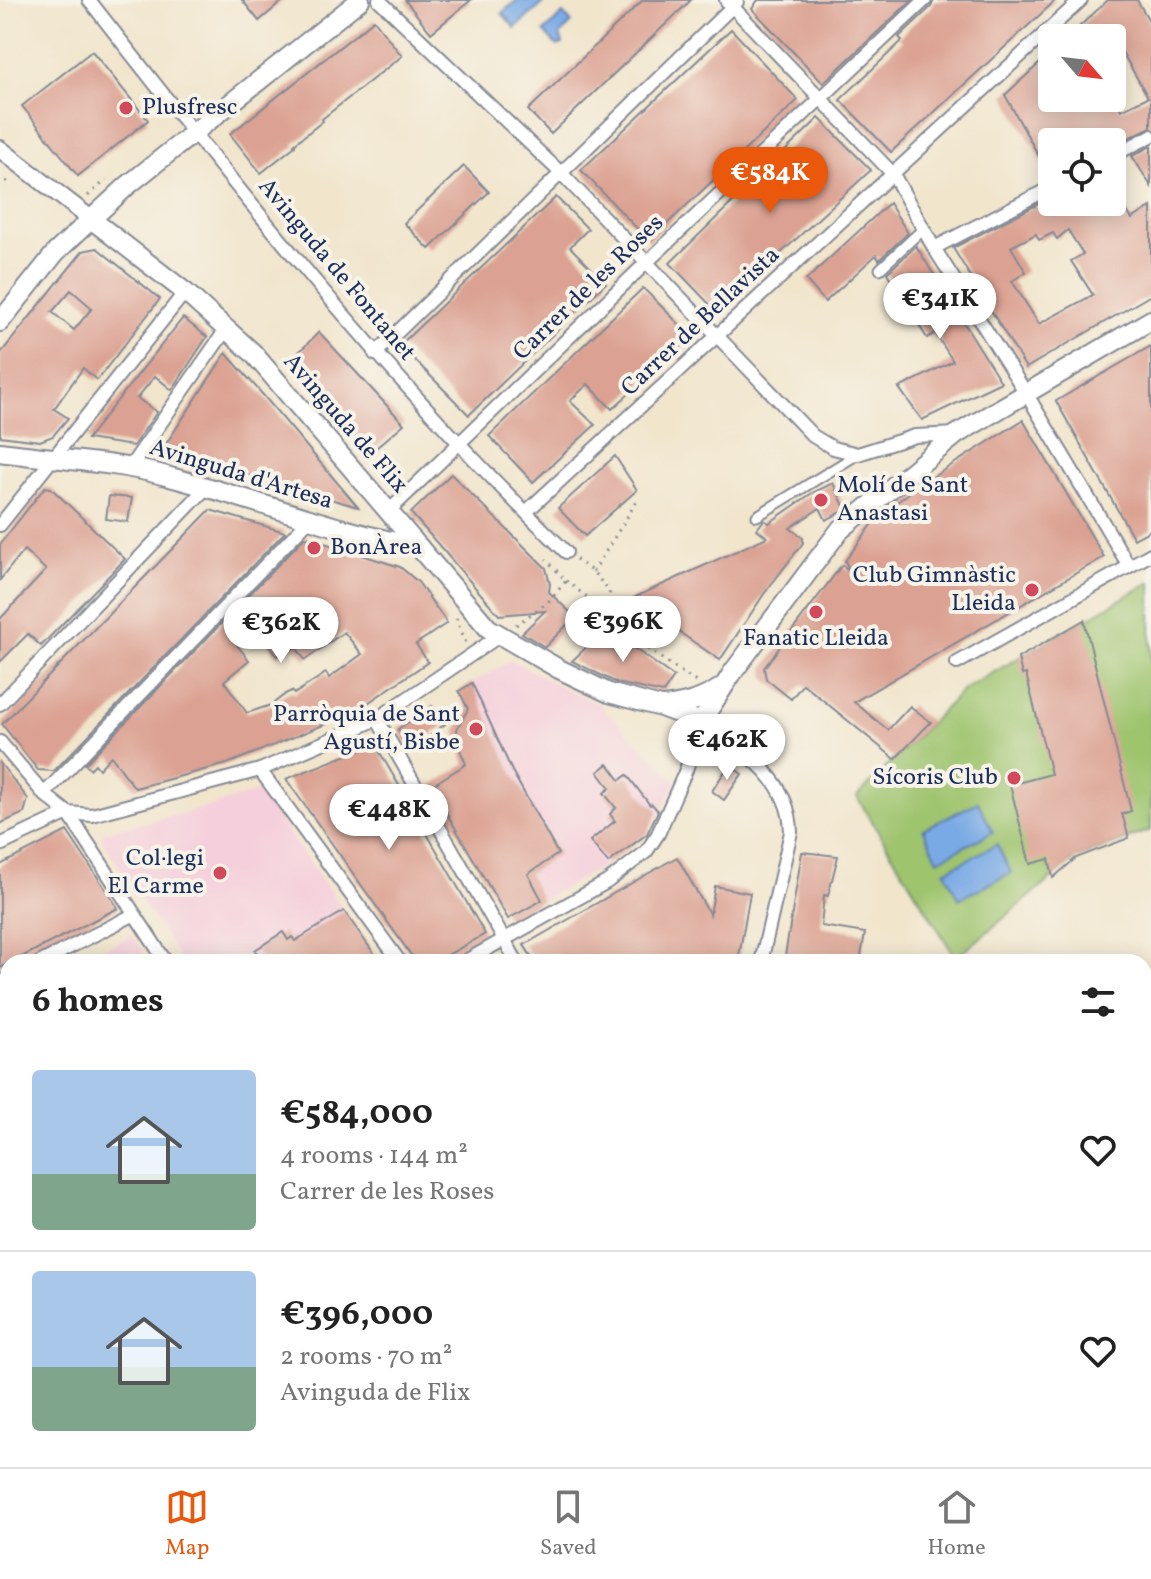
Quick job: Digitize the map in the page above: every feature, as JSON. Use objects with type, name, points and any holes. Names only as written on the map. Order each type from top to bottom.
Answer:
[{"type":"main road","points":[[1,320],[56,252],[127,186],[360,0]]},
{"type":"main road","name":"Avinguda de Flix","points":[[91,219],[185,292],[253,353],[479,619],[499,636],[609,693],[701,722]]},
{"type":"main road","points":[[701,722],[719,689],[839,531],[957,434],[1151,320]]},
{"type":"main road","name":"Avinguda d'Artesa","points":[[0,452],[130,467],[372,538],[419,547]]},
{"type":"main road","points":[[661,707],[686,704],[719,689]]},
{"type":"street","name":"Avinguda de Fontanet","points":[[89,0],[193,134],[375,354],[566,552]]},
{"type":"street","points":[[379,0],[562,174],[813,436],[833,448],[858,454]]},
{"type":"street","name":"Carrer de les Roses","points":[[389,511],[925,0]]},
{"type":"street","name":"Carrer de Bellavista","points":[[526,512],[1081,0]]},
{"type":"street","points":[[375,354],[562,174],[732,2],[893,174],[934,248],[1026,393],[1129,566]]},
{"type":"street","points":[[1126,149],[1151,136]]},
{"type":"street","name":"Avinguda de Flix","points":[[0,149],[91,219]]},
{"type":"street","points":[[934,248],[1038,194]]},
{"type":"street","points":[[880,269],[923,229]]},
{"type":"street","points":[[0,525],[185,292]]},
{"type":"street","points":[[130,467],[227,328]]},
{"type":"street","points":[[757,516],[858,454],[915,436],[957,434]]},
{"type":"street","points":[[0,704],[206,488]]},
{"type":"street","points":[[44,794],[309,520]]},
{"type":"street","points":[[957,663],[1151,554]]},
{"type":"street","points":[[0,845],[68,813],[93,815],[260,770],[377,719],[499,636]]},
{"type":"street","points":[[377,719],[512,954]]},
{"type":"street","points":[[478,954],[607,882],[646,852],[658,834],[686,770],[701,722],[769,774],[791,814],[791,832],[763,954]]},
{"type":"street","points":[[0,742],[44,794],[68,813],[160,954]]},
{"type":"street","points":[[260,770],[394,954]]},
{"type":"street","points":[[57,954],[133,915]]},
{"type":"path","points":[[593,572],[637,501]]},
{"type":"path","points":[[566,552],[593,572],[610,592],[602,621],[719,689]]},
{"type":"path","points":[[546,559],[566,581],[603,609]]},
{"type":"path","points":[[499,636],[548,602],[566,581]]},
{"type":"path","points":[[453,613],[465,634],[465,642],[478,650]]},
{"type":"shaded area","points":[[511,660],[599,704],[677,782],[647,834],[608,863],[543,900],[528,874],[558,853],[512,771],[472,683]]},
{"type":"shaded area","name":"Col·legi El Carme","points":[[259,791],[375,954],[177,954],[102,840],[104,832],[198,810]]},
{"type":"shaded area","points":[[132,935],[145,954],[94,954]]},
{"type":"green space","name":"Sícoris Club","points":[[1151,582],[1151,830],[1076,858],[961,954],[954,954],[857,797],[963,690]]},
{"type":"water","points":[[517,0],[539,0],[543,4],[515,28],[502,13]]},
{"type":"water","points":[[563,14],[572,23],[560,35],[563,44],[557,46],[544,32]]},
{"type":"water","points":[[978,802],[993,832],[938,860],[923,829]]},
{"type":"water","points":[[997,844],[1011,873],[959,899],[945,871]]},
{"type":"building","points":[[242,0],[284,0],[259,21]]},
{"type":"building","points":[[405,0],[471,0],[431,33]]},
{"type":"building","points":[[643,0],[691,0],[551,134],[528,110]]},
{"type":"building","points":[[758,0],[912,0],[823,83],[752,9]]},
{"type":"building","points":[[934,0],[1056,0],[891,152],[840,100],[902,41],[899,37],[931,7]]},
{"type":"building","points":[[1108,0],[1137,0],[1151,24],[1151,127],[1126,139],[1126,128],[1038,128],[1038,155],[1005,95],[1038,65],[1038,112],[1126,112],[1126,108],[1148,97],[1126,59],[1126,24],[1082,24]]},
{"type":"building","points":[[374,20],[402,56],[322,119],[261,173],[230,134]]},
{"type":"building","points":[[731,29],[798,100],[649,241],[581,170]]},
{"type":"building","points":[[92,51],[148,120],[78,176],[22,106]]},
{"type":"building","points":[[819,118],[871,170],[717,312],[670,263]]},
{"type":"building","points":[[1151,146],[1151,186],[1132,156]]},
{"type":"building","points":[[464,166],[489,192],[429,249],[404,223]]},
{"type":"building","points":[[556,197],[588,229],[570,247],[606,283],[469,415],[400,345]]},
{"type":"building","points":[[889,203],[908,233],[879,260],[876,255],[825,302],[806,280]]},
{"type":"building","points":[[1038,204],[1038,216],[1126,216],[1126,210],[1132,219],[1151,207],[1151,295],[1026,368],[953,248]],"holes":[[[1068,230],[1083,254],[1071,261],[1093,295],[1039,324],[1012,281],[1026,272],[1011,247],[1036,234],[1039,240],[1053,233],[1057,239]]]},
{"type":"building","points":[[916,246],[1001,382],[922,420],[899,388],[953,361],[935,333],[927,338],[887,273]]},
{"type":"building","points":[[97,248],[160,299],[97,380],[83,368],[54,409],[68,418],[53,436],[40,441],[0,436],[0,354],[83,251]],"holes":[[[71,290],[92,308],[74,330],[52,312]]]},
{"type":"building","points":[[643,288],[692,337],[612,409],[588,384],[570,401],[595,425],[533,482],[489,436]]},
{"type":"building","points":[[183,318],[207,337],[172,390],[155,376],[137,398],[157,412],[133,446],[87,439]]},
{"type":"building","points":[[319,332],[404,424],[369,454],[290,361]]},
{"type":"building","points":[[1151,346],[1151,530],[1134,539],[1056,401]]},
{"type":"building","points":[[226,353],[263,395],[358,507],[162,450]]},
{"type":"building","points":[[1023,420],[1104,557],[854,702],[888,730],[910,706],[931,722],[895,759],[803,684],[791,699],[766,679],[764,668],[842,565],[850,571],[845,561],[878,517],[914,489]]},
{"type":"building","points":[[615,456],[637,490],[585,536],[558,508]]},
{"type":"building","points":[[451,474],[546,568],[549,592],[575,617],[545,647],[522,633],[545,611],[499,615],[411,513]]},
{"type":"building","points":[[833,483],[846,510],[826,520],[820,508],[790,528],[803,538],[803,543],[720,660],[631,599],[767,537],[757,529],[764,520],[769,523],[812,493]]},
{"type":"building","points":[[45,487],[51,488],[125,559],[41,646],[28,634],[0,662],[0,619],[46,570],[24,550],[0,580],[0,544]]},
{"type":"building","points":[[109,496],[132,498],[128,522],[106,519]]},
{"type":"building","points":[[210,510],[285,532],[54,771],[38,770],[2,724]]},
{"type":"building","points":[[305,537],[400,567],[418,582],[447,623],[416,644],[428,662],[353,713],[227,764],[135,788],[111,756],[99,769],[95,764],[90,769],[85,764]],"holes":[[[254,623],[277,656],[296,647],[305,660],[344,632],[362,654],[329,678],[326,673],[294,694],[292,691],[287,693],[271,705],[247,713],[224,681],[249,660],[233,640]]]},
{"type":"building","points":[[1084,620],[1131,811],[1122,814],[1129,838],[1076,858],[1053,878],[1049,859],[1030,864],[1010,785],[1051,774],[1026,674],[1022,675],[1018,658]]},
{"type":"building","points":[[606,628],[674,677],[663,693],[617,683],[572,661]]},
{"type":"building","points":[[472,683],[512,771],[558,854],[528,874],[542,900],[508,919],[431,786],[466,764],[458,745],[457,729],[468,709],[459,691]]},
{"type":"building","points":[[432,706],[445,724],[411,751],[398,729]]},
{"type":"building","points":[[375,744],[485,934],[449,954],[410,954],[286,779]]},
{"type":"building","points":[[0,763],[28,799],[24,813],[0,824]]},
{"type":"building","points":[[608,764],[620,780],[627,775],[658,811],[647,834],[608,863],[590,841],[615,821],[610,814],[616,808],[604,793],[610,788],[598,772]]},
{"type":"building","points":[[729,765],[742,774],[724,800],[712,791]]},
{"type":"building","points":[[67,831],[118,908],[28,954],[0,954],[0,865]]},
{"type":"building","points":[[802,852],[838,856],[828,896],[824,895],[821,926],[865,933],[861,954],[785,954]]},
{"type":"building","points":[[677,857],[710,915],[715,886],[750,893],[739,954],[530,954],[524,945]]},
{"type":"building","points":[[344,911],[374,954],[258,954],[255,950],[283,932],[288,940],[292,937],[295,941]]},
{"type":"place","name":"Plusfresc","points":[[126,108]]},
{"type":"place","name":"Molí de Sant Anastasi","points":[[821,500]]},
{"type":"place","name":"BonÀrea","points":[[314,548]]},
{"type":"place","name":"Club Gimnàstic Lleida","points":[[1032,590]]},
{"type":"place","name":"Fanatic Lleida","points":[[816,612]]},
{"type":"place","name":"Parròquia de Sant Agustí, Bisbe","points":[[476,729]]},
{"type":"place","name":"Sícoris Club","points":[[1014,778]]},
{"type":"place","name":"Col·legi El Carme","points":[[220,873]]}]
